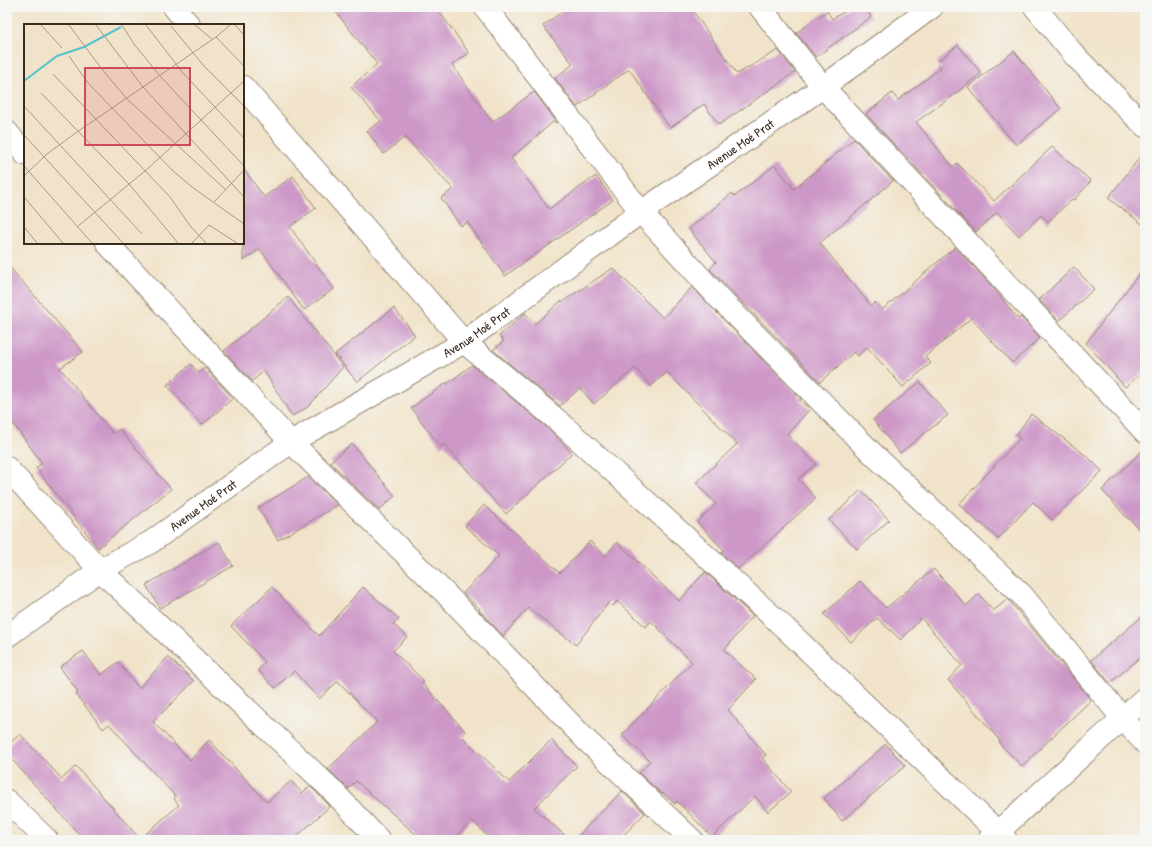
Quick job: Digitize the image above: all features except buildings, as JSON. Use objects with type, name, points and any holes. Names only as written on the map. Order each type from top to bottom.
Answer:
[{"type":"street","points":[[174,7],[188,24]]},
{"type":"street","points":[[485,7],[641,212],[720,299],[872,453],[1022,595],[1122,718],[1145,743]]},
{"type":"street","points":[[760,7],[822,87],[1145,432]]},
{"type":"street","name":"Avenue Moé Prat","points":[[7,636],[100,570],[150,542],[292,442],[464,342],[641,212],[822,87],[932,7]]},
{"type":"street","points":[[1035,7],[1075,56],[1145,126]]},
{"type":"street","points":[[244,88],[464,342],[557,420],[785,628],[998,837],[1122,718],[1145,698]]},
{"type":"street","points":[[7,132],[24,153]]},
{"type":"street","points":[[108,244],[292,442],[447,595],[585,739],[692,840]]},
{"type":"street","points":[[7,468],[100,570],[331,789],[379,840]]},
{"type":"street","points":[[7,800],[47,840]]}]
